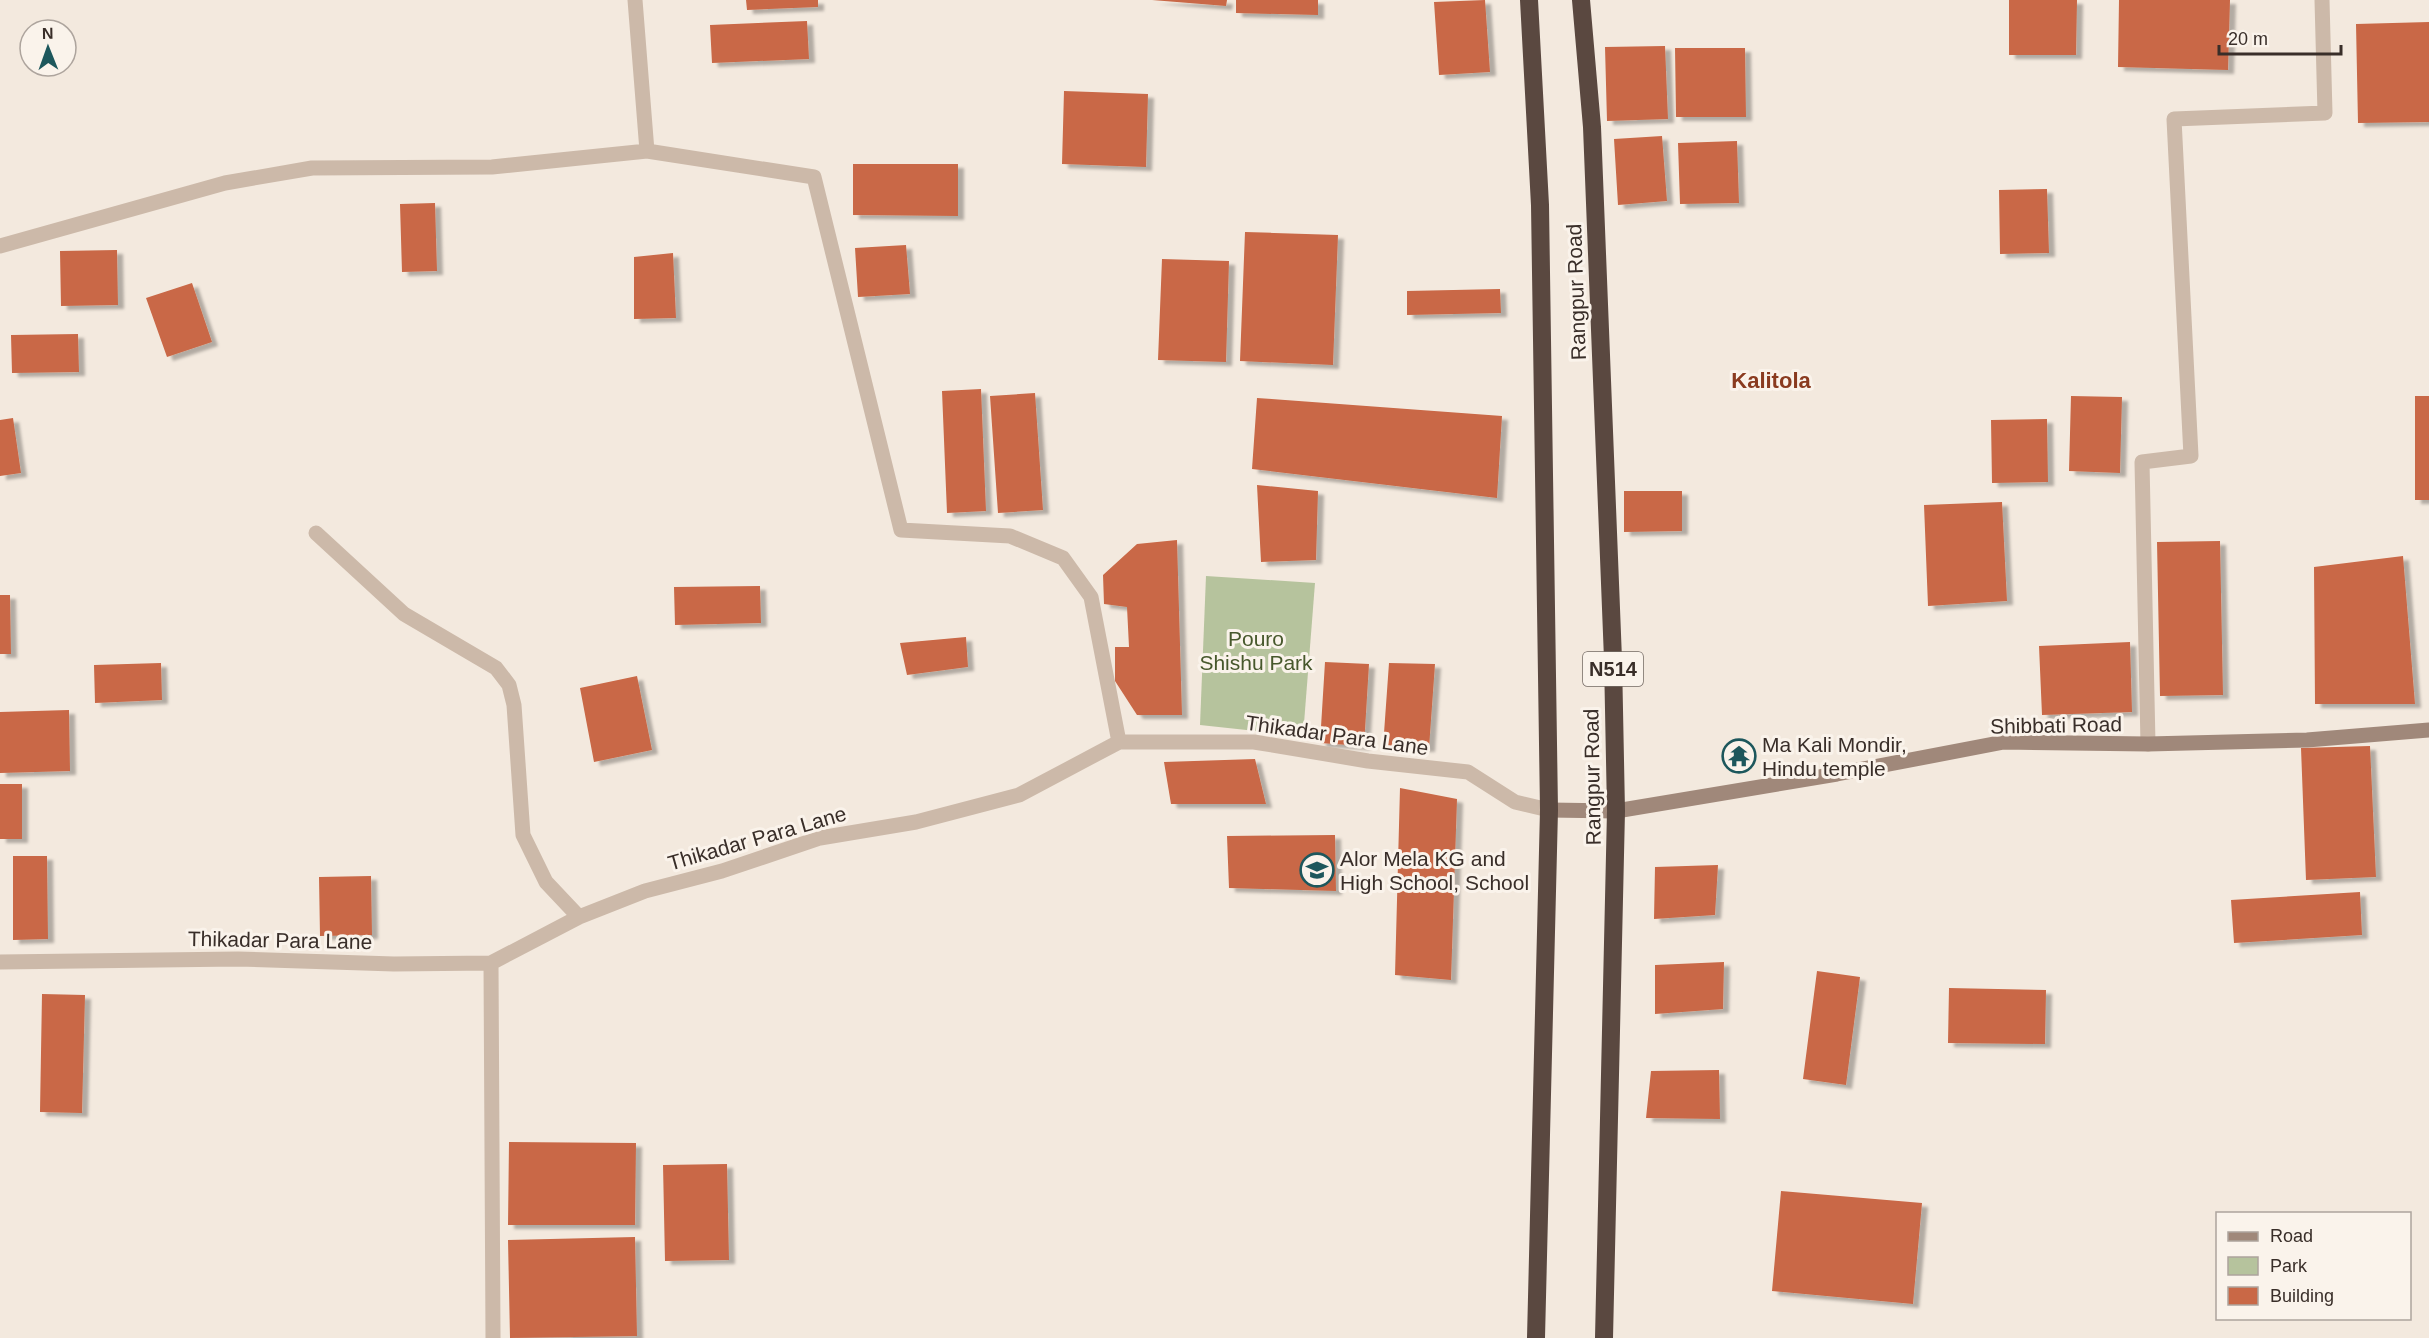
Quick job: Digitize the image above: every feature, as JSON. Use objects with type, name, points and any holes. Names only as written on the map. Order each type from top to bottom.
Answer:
[{"type":"highway","name":"Rangpur Road","points":[[1529,0],[1540,205],[1549,810],[1536,1338]]},
{"type":"highway","name":"Rangpur Road","points":[[1581,0],[1592,127],[1613,659],[1616,811],[1604,1338]]},
{"type":"street","points":[[635,0],[647,151]]},
{"type":"street","points":[[2148,744],[2142,462],[2191,456],[2174,119],[2325,113],[2322,0]]},
{"type":"street","points":[[0,246],[225,183],[312,168],[492,167],[647,151],[814,177],[901,530],[1010,536],[1063,558],[1091,597],[1119,742]]},
{"type":"street","points":[[316,533],[404,614],[496,668],[508,685],[514,705],[523,835],[546,882],[579,917]]},
{"type":"street","name":"Shibbati Road","points":[[1549,810],[1616,811],[1837,774],[2004,742],[2148,744],[2307,740],[2429,730]]},
{"type":"street","name":"Thikadar Para Lane","points":[[0,962],[238,959],[394,964],[491,963],[579,917],[645,891],[722,871],[820,838],[916,822],[1019,795],[1119,742],[1254,742],[1368,761],[1468,772],[1515,802],[1549,810]]},
{"type":"street","points":[[491,963],[493,1338]]},
{"type":"green space","name":"Pouro Shishu Park","points":[[1206,576],[1315,583],[1303,736],[1200,725]]},
{"type":"building","points":[[746,0],[818,0],[818,7],[747,10]]},
{"type":"building","points":[[1152,0],[1227,0],[1226,6]]},
{"type":"building","points":[[1236,0],[1318,0],[1318,15],[1236,13]]},
{"type":"building","points":[[1485,0],[1490,72],[1439,75],[1434,2]]},
{"type":"building","points":[[2009,0],[2077,0],[2076,55],[2009,55]]},
{"type":"building","points":[[2119,0],[2230,0],[2228,70],[2118,67]]},
{"type":"building","points":[[807,21],[809,59],[712,63],[710,25]]},
{"type":"building","points":[[2429,22],[2429,122],[2358,123],[2356,24]]},
{"type":"building","points":[[1665,46],[1668,119],[1607,121],[1605,47]]},
{"type":"building","points":[[1675,48],[1745,48],[1746,117],[1676,117]]},
{"type":"building","points":[[1064,91],[1148,94],[1146,167],[1062,164]]},
{"type":"building","points":[[1662,136],[1667,201],[1618,205],[1614,139]]},
{"type":"building","points":[[1737,141],[1739,203],[1680,204],[1678,143]]},
{"type":"building","points":[[853,164],[958,164],[958,216],[853,215]]},
{"type":"building","points":[[2047,189],[2049,253],[2000,254],[1999,190]]},
{"type":"building","points":[[435,203],[437,271],[402,272],[400,204]]},
{"type":"building","points":[[1245,232],[1338,235],[1333,365],[1240,361]]},
{"type":"building","points":[[906,245],[910,294],[858,297],[855,248]]},
{"type":"building","points":[[117,250],[118,305],[61,306],[60,251]]},
{"type":"building","points":[[673,253],[676,318],[634,319],[634,257]]},
{"type":"building","points":[[1162,259],[1229,261],[1226,362],[1158,360]]},
{"type":"building","points":[[192,283],[212,342],[167,357],[146,298]]},
{"type":"building","points":[[1500,289],[1501,313],[1407,315],[1407,291]]},
{"type":"building","points":[[78,334],[79,372],[12,373],[11,335]]},
{"type":"building","points":[[981,389],[986,511],[947,513],[942,391]]},
{"type":"building","points":[[1035,393],[1043,510],[998,513],[990,396]]},
{"type":"building","points":[[2071,396],[2122,397],[2120,473],[2069,471]]},
{"type":"building","points":[[2415,396],[2429,396],[2429,500],[2415,500]]},
{"type":"building","points":[[1257,398],[1502,416],[1497,498],[1252,469]]},
{"type":"building","points":[[13,418],[21,473],[0,476],[0,420]]},
{"type":"building","points":[[2047,419],[2048,482],[1992,483],[1991,420]]},
{"type":"building","points":[[1257,485],[1318,491],[1316,560],[1261,562]]},
{"type":"building","points":[[1624,491],[1682,491],[1682,531],[1624,532]]},
{"type":"building","points":[[2002,502],[2007,601],[1928,606],[1924,505]]},
{"type":"building","points":[[1177,540],[1182,715],[1137,715],[1115,681],[1115,647],[1129,647],[1127,607],[1104,604],[1103,575],[1137,544]]},
{"type":"building","points":[[2220,541],[2223,695],[2160,696],[2157,542]]},
{"type":"building","points":[[2403,556],[2415,704],[2315,704],[2314,567]]},
{"type":"building","points":[[760,586],[761,623],[675,625],[674,587]]},
{"type":"building","points":[[0,595],[10,595],[11,654],[0,654]]},
{"type":"building","points":[[966,637],[968,667],[907,675],[900,643]]},
{"type":"building","points":[[2130,642],[2132,712],[2042,715],[2039,646]]},
{"type":"building","points":[[1325,662],[1369,664],[1364,746],[1320,743]]},
{"type":"building","points":[[161,663],[162,700],[95,703],[94,665]]},
{"type":"building","points":[[1389,663],[1435,664],[1429,748],[1383,747]]},
{"type":"building","points":[[637,676],[652,750],[594,762],[580,688]]},
{"type":"building","points":[[69,710],[70,771],[0,773],[0,712]]},
{"type":"building","points":[[2370,746],[2376,877],[2306,880],[2301,748]]},
{"type":"building","points":[[1255,759],[1266,804],[1171,804],[1164,762]]},
{"type":"building","points":[[0,784],[22,784],[22,839],[0,839]]},
{"type":"building","points":[[1400,788],[1457,799],[1451,980],[1395,975]]},
{"type":"building","points":[[1335,835],[1336,891],[1229,888],[1227,836]]},
{"type":"building","points":[[13,856],[47,856],[48,939],[13,940]]},
{"type":"building","points":[[1718,865],[1715,915],[1654,919],[1655,867]]},
{"type":"building","points":[[371,876],[372,935],[320,936],[319,877]]},
{"type":"building","points":[[2360,892],[2362,935],[2234,943],[2231,900]]},
{"type":"building","points":[[1724,962],[1723,1009],[1655,1014],[1655,965]]},
{"type":"building","points":[[1817,971],[1860,977],[1846,1085],[1803,1079]]},
{"type":"building","points":[[1949,988],[2046,990],[2045,1044],[1948,1043]]},
{"type":"building","points":[[42,994],[85,995],[82,1113],[40,1112]]},
{"type":"building","points":[[1719,1070],[1720,1119],[1646,1118],[1651,1071]]},
{"type":"building","points":[[509,1142],[636,1143],[635,1225],[508,1225]]},
{"type":"building","points":[[727,1164],[729,1260],[665,1261],[663,1165]]},
{"type":"building","points":[[1781,1191],[1922,1203],[1913,1304],[1772,1291]]},
{"type":"building","points":[[635,1237],[637,1336],[510,1338],[508,1240]]},
{"type":"place","name":"Ma Kali Mondir, Hindu temple","points":[[1739,756]]},
{"type":"place","name":"Alor Mela KG and High School, School","points":[[1317,870]]},
{"type":"district","name":"Kalitola","points":[[1771,380]]}]
